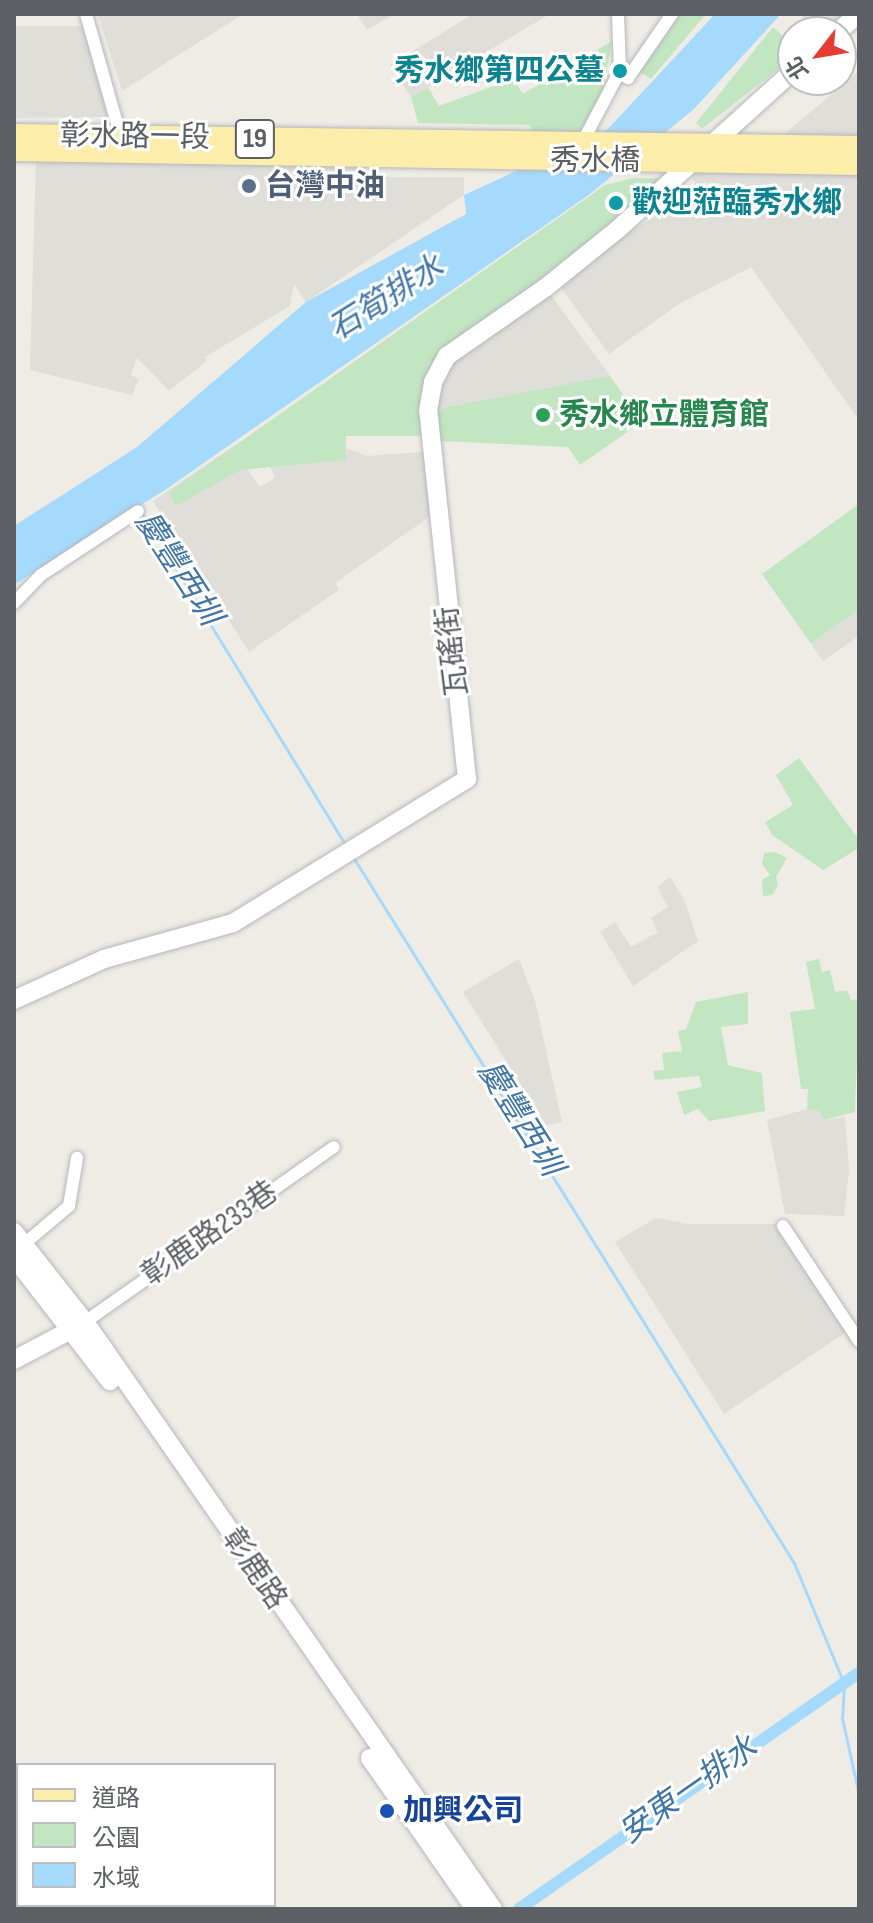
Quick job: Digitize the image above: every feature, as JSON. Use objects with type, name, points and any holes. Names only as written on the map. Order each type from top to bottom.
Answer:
[{"type":"main road","name":"彰水路一段","points":[[14,134],[122,146],[494,160]]},
{"type":"main road","name":"彰水路一段","points":[[14,151],[495,137]]},
{"type":"main road","name":"秀水橋","points":[[495,137],[644,144],[702,153]]},
{"type":"main road","name":"19","points":[[702,153],[859,146]]},
{"type":"main road","name":"秀水橋","points":[[494,160],[702,153]]},
{"type":"main road","name":"19","points":[[702,153],[859,165]]},
{"type":"street","points":[[86,14],[122,146]]},
{"type":"street","points":[[582,143],[620,71],[618,14]]},
{"type":"street","points":[[620,71],[628,78],[672,14]]},
{"type":"street","points":[[702,153],[777,85]]},
{"type":"street","name":"瓦磘街","points":[[14,1000],[104,959],[233,923],[467,779],[428,411],[433,382],[447,356],[545,288],[702,153]]},
{"type":"street","points":[[14,603],[41,575],[138,511]]},
{"type":"street","name":"彰鹿路233巷","points":[[79,1326],[334,1147]]},
{"type":"street","points":[[17,1244],[69,1206],[77,1158]]},
{"type":"street","points":[[783,1226],[859,1341]]},
{"type":"street","name":"彰鹿路","points":[[17,1244],[79,1326],[327,1686],[488,1909]]},
{"type":"street","points":[[14,1360],[79,1326]]},
{"type":"shaded area","points":[[98,14],[243,14],[122,91]]},
{"type":"shaded area","points":[[357,14],[394,14],[367,30]]},
{"type":"shaded area","points":[[473,14],[550,14],[411,97],[390,65]]},
{"type":"shaded area","points":[[802,14],[846,14],[802,16]]},
{"type":"shaded area","points":[[14,26],[89,26],[114,117],[14,118]]},
{"type":"shaded area","points":[[859,71],[859,144],[775,142],[829,96],[857,96]]},
{"type":"shaded area","points":[[36,155],[353,164],[361,180],[376,183],[378,177],[464,177],[464,195],[306,302],[294,284],[290,306],[205,357],[207,361],[169,391],[137,358],[131,375],[139,379],[132,395],[30,370]]},
{"type":"shaded area","points":[[690,169],[859,170],[859,420],[751,267],[679,304],[609,354],[557,282],[628,232],[698,192]]},
{"type":"shaded area","points":[[546,288],[610,376],[437,413],[442,366]]},
{"type":"shaded area","points":[[232,447],[260,487],[275,478],[270,467],[285,457],[350,449],[367,456],[423,452],[432,515],[335,583],[339,590],[249,652],[153,501]]},
{"type":"shaded area","points":[[859,609],[859,636],[823,661],[811,644]]},
{"type":"shaded area","points":[[670,877],[685,901],[698,941],[633,986],[600,932],[615,922],[631,947],[658,932],[651,918],[668,907],[657,887]]},
{"type":"shaded area","points":[[519,959],[535,1001],[562,1122],[546,1125],[463,992]]},
{"type":"shaded area","points":[[807,1109],[819,1111],[824,1120],[845,1117],[849,1170],[844,1216],[785,1214],[767,1120]]},
{"type":"shaded area","points":[[656,1218],[689,1224],[777,1224],[848,1331],[724,1414],[615,1242]]},
{"type":"green space","points":[[680,14],[706,14],[651,79],[640,72]]},
{"type":"green space","points":[[773,27],[777,31],[777,70],[702,129],[696,123]]},
{"type":"green space","points":[[612,41],[603,90],[579,139],[536,138],[530,125],[418,123],[411,97],[428,87],[439,106],[513,79],[523,94]]},
{"type":"green space","points":[[633,178],[680,179],[447,349],[424,436],[346,436],[346,460],[240,470],[176,506],[169,492],[605,185]]},
{"type":"green space","name":"秀水鄉立體育館","points":[[610,376],[642,422],[580,465],[568,447],[440,441],[437,413],[448,407]]},
{"type":"green space","points":[[859,504],[859,609],[811,644],[762,574]]},
{"type":"green space","points":[[799,758],[859,840],[859,848],[823,870],[772,835],[765,822],[793,805],[776,775]]},
{"type":"green space","points":[[775,852],[787,858],[776,877],[778,886],[772,895],[763,896],[762,880],[770,875],[762,864],[764,853]]},
{"type":"green space","points":[[819,959],[822,972],[830,970],[835,992],[847,990],[851,1000],[859,999],[855,1112],[824,1120],[819,1111],[807,1109],[808,1089],[801,1089],[790,1012],[815,1009],[806,962]]},
{"type":"green space","points":[[748,992],[748,1024],[721,1027],[728,1065],[762,1073],[765,1111],[709,1121],[698,1109],[684,1115],[677,1092],[702,1087],[699,1076],[655,1080],[653,1071],[664,1070],[662,1053],[682,1051],[678,1031],[686,1029],[696,1002]]},
{"type":"water","name":"石筍排水","points":[[715,14],[781,14],[694,109],[590,194],[165,490],[14,585],[14,526],[137,447],[306,302],[466,214],[464,195],[608,129]]},
{"type":"waterway","name":"慶豐西圳","points":[[142,513],[345,844]]},
{"type":"waterway","name":"慶豐西圳","points":[[353,857],[794,1563],[844,1684],[842,1718],[859,1795]]},
{"type":"waterway","name":"安東一排水","points":[[519,1909],[859,1673]]},
{"type":"place","name":"秀水鄉第四公墓","points":[[620,71]]},
{"type":"place","name":"台灣中油","points":[[249,186]]},
{"type":"place","name":"歡迎蒞臨秀水鄉","points":[[616,203]]},
{"type":"place","name":"秀水鄉立體育館","points":[[543,415]]},
{"type":"place","name":"加興公司","points":[[387,1811]]}]
